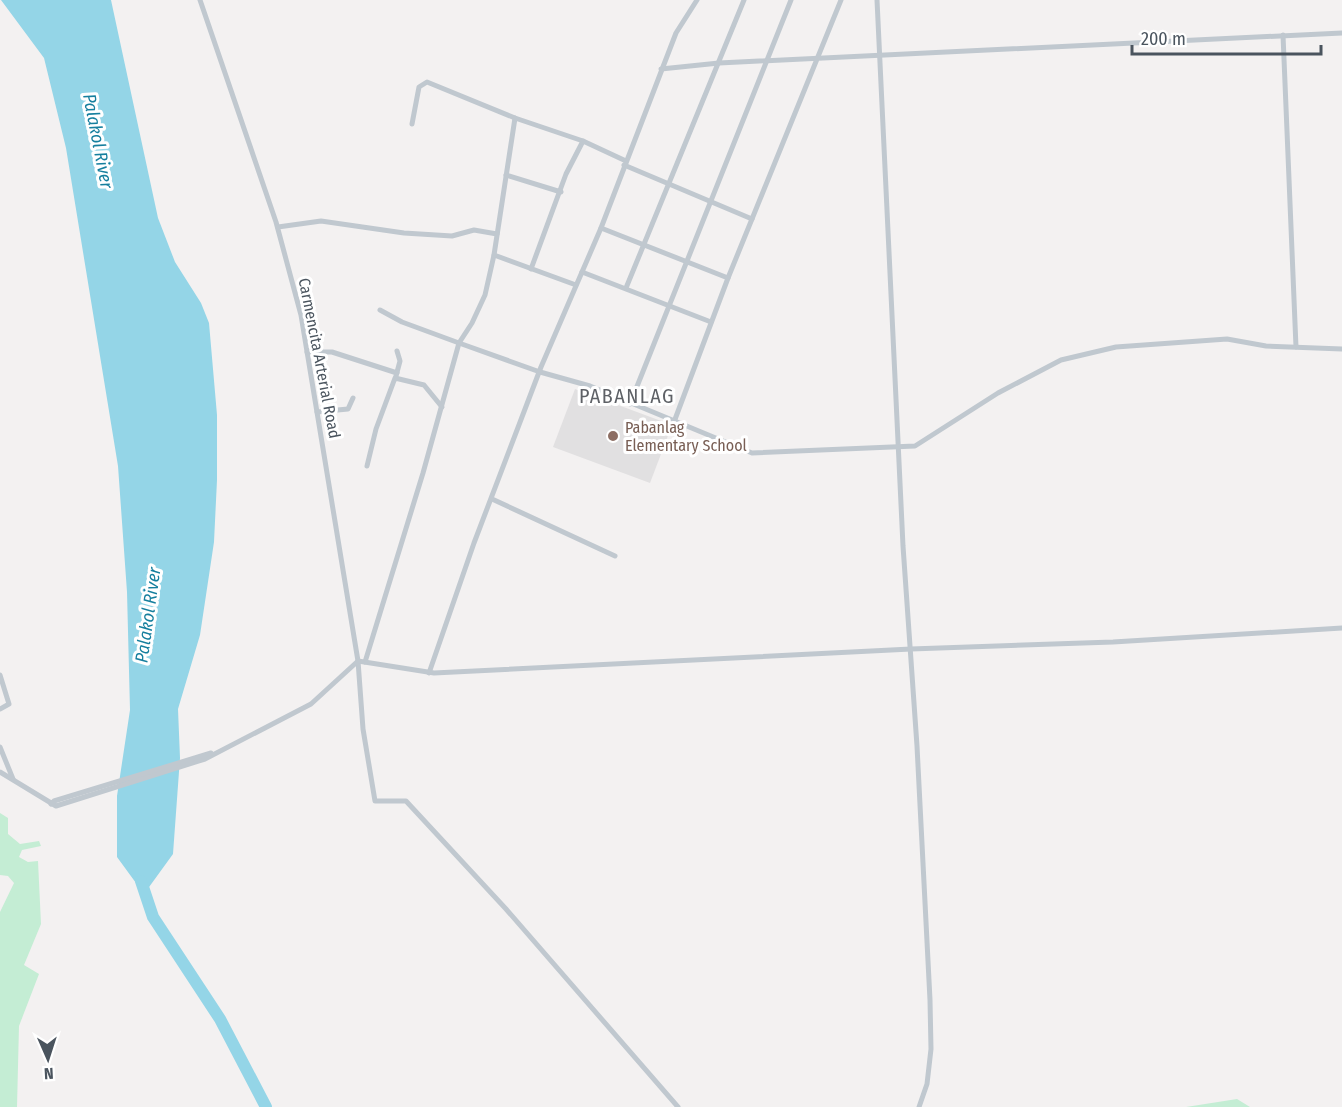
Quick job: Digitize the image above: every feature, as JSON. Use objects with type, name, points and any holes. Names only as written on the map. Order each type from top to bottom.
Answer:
[{"type":"street","name":"Carmencita Arterial Road","points":[[200,0],[278,227],[301,315],[358,661],[363,729],[375,801],[406,801],[506,909],[678,1107]]},
{"type":"street","points":[[429,673],[540,372],[601,228],[676,33],[697,0]]},
{"type":"street","points":[[626,288],[744,0]]},
{"type":"street","points":[[630,404],[791,0]]},
{"type":"street","points":[[674,422],[728,278],[819,59],[841,0]]},
{"type":"street","points":[[877,0],[898,446],[930,1000],[931,1049],[927,1084],[919,1107]]},
{"type":"street","points":[[661,69],[719,63],[1342,33]]},
{"type":"street","points":[[1283,36],[1296,347]]},
{"type":"street","points":[[411,124],[419,87],[427,82],[515,118],[583,141],[625,163],[753,219]]},
{"type":"street","points":[[365,662],[459,343],[472,323],[484,295],[494,255],[515,118]]},
{"type":"street","points":[[531,269],[566,174],[583,141]]},
{"type":"street","points":[[506,175],[561,192]]},
{"type":"street","points":[[278,227],[321,221],[404,233],[452,236],[474,230],[497,234]]},
{"type":"street","points":[[601,228],[728,278]]},
{"type":"street","points":[[494,255],[576,285]]},
{"type":"street","points":[[582,272],[711,322]]},
{"type":"street","points":[[380,310],[402,322],[459,343],[540,372],[590,386],[752,453],[915,446],[998,393],[1061,360],[1116,347],[1227,339],[1266,346],[1342,349]]},
{"type":"street","points":[[367,466],[376,429],[400,361],[397,351]]},
{"type":"street","points":[[307,352],[332,352],[424,385],[442,407]]},
{"type":"street","points":[[317,412],[348,409],[353,398]]},
{"type":"street","points":[[492,499],[615,556]]},
{"type":"street","points":[[0,772],[54,804],[216,753],[311,704],[358,661],[429,673],[911,649],[1089,644],[1342,628]]},
{"type":"street","points":[[0,675],[9,699],[9,704],[0,709]]},
{"type":"street","points":[[0,747],[13,779]]},
{"type":"shaded area","name":"Pabanlag Elementary School","points":[[575,389],[672,425],[650,483],[553,447]]},
{"type":"green space","points":[[0,813],[8,818],[8,834],[20,844],[39,841],[41,846],[22,850],[19,857],[28,862],[38,861],[41,924],[24,965],[39,974],[19,1026],[17,1107],[0,1107],[0,912],[14,883],[8,876],[0,875]]},
{"type":"green space","points":[[1237,1099],[1250,1107],[1186,1107]]},
{"type":"water","points":[[1,0],[111,0],[158,218],[175,262],[201,303],[209,323],[217,415],[214,542],[200,635],[178,709],[180,758],[173,854],[144,894],[117,857],[117,796],[130,710],[127,592],[118,466],[66,148],[44,58]]},
{"type":"waterway","name":"Palakol River","points":[[141,881],[153,917],[220,1019],[266,1107]]},
{"type":"place","name":"Pabanlag Elementary School","points":[[613,436]]},
{"type":"district","name":"PABANLAG","points":[[627,396]]}]
